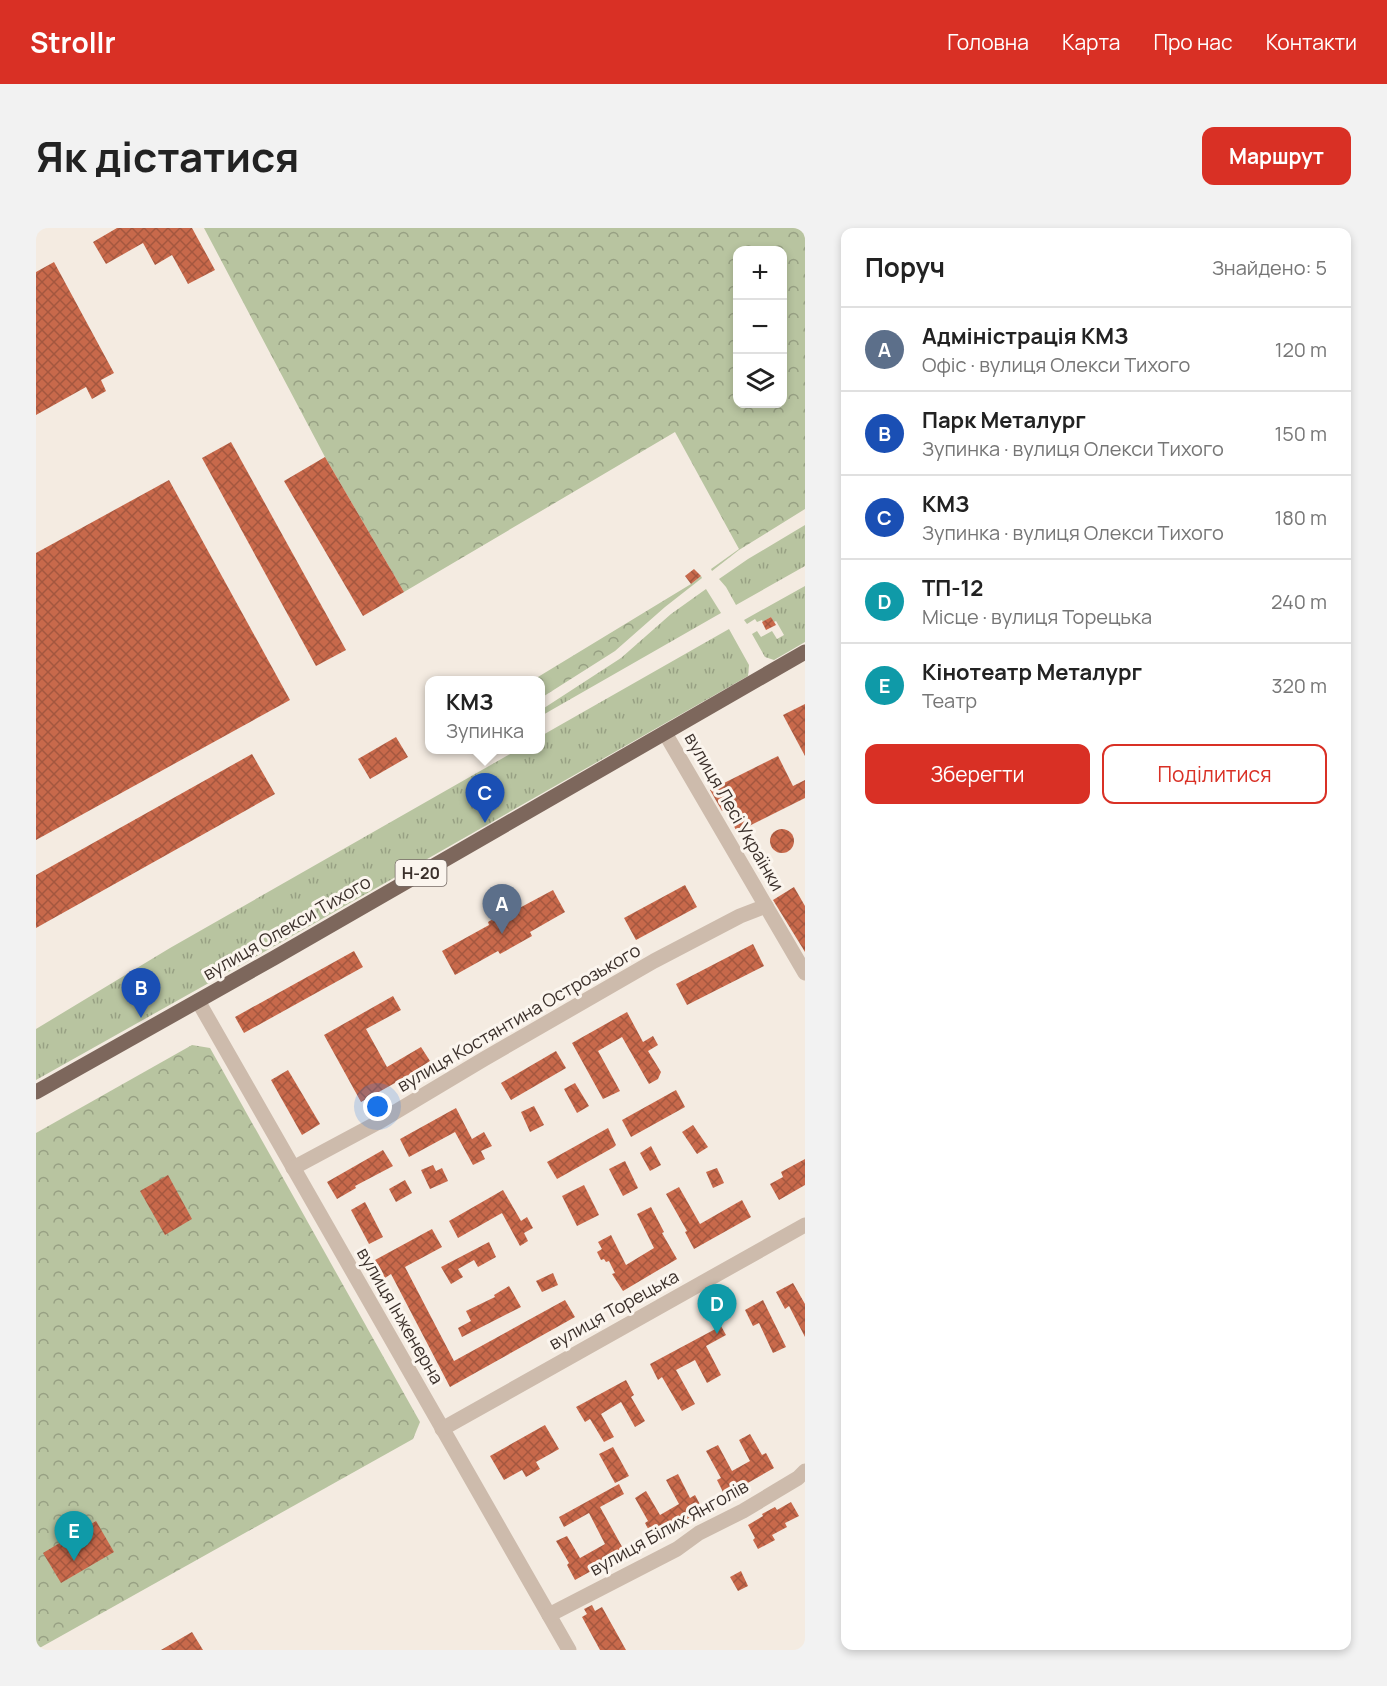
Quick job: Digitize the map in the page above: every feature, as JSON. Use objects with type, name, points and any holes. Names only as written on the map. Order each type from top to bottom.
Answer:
[{"type":"main road","name":"вулиця Олекси Тихого","points":[[36,1092],[805,652]]},
{"type":"street","name":"вулиця Лесі Українки","points":[[665,733],[805,972]]},
{"type":"street","name":"вулиця Костянтина Острозького","points":[[293,1168],[377,1123],[654,961],[740,916],[766,906]]},
{"type":"street","name":"вулиця Інженерна","points":[[198,1001],[569,1650]]},
{"type":"street","name":"вулиця Торецька","points":[[442,1429],[805,1225]]},
{"type":"street","name":"вулиця Білих Янголів","points":[[549,1615],[677,1549],[699,1533],[743,1511],[798,1478],[805,1471]]},
{"type":"green space","points":[[204,228],[805,228],[805,509],[739,550],[712,571],[711,569],[739,549],[675,432],[404,592],[325,457]]},
{"type":"green space","points":[[805,525],[805,566],[736,605],[719,579]]},
{"type":"green space","points":[[701,576],[702,578],[615,651],[545,695],[545,676],[540,676]]},
{"type":"green space","points":[[805,586],[805,642],[774,660],[765,657],[752,634],[757,631],[761,637],[772,631],[777,639],[784,635],[771,617],[763,622],[762,620],[757,622],[755,619],[747,624],[744,620]]},
{"type":"green space","points":[[706,589],[721,613],[545,714],[545,707],[621,658],[671,614]]},
{"type":"green space","points":[[729,629],[749,665],[748,676],[36,1080],[36,1029],[170,948],[510,754],[545,754],[545,734]]},
{"type":"green space","points":[[192,1045],[210,1048],[420,1422],[413,1439],[36,1650],[36,1133]]},
{"type":"building","points":[[117,228],[192,228],[215,270],[188,284],[172,255],[155,265],[143,243],[106,264],[93,242]]},
{"type":"building","points":[[54,262],[114,373],[101,380],[106,391],[92,399],[86,387],[36,415],[36,272]]},
{"type":"building","points":[[231,442],[346,650],[316,666],[202,458]]},
{"type":"building","points":[[325,457],[404,592],[363,616],[284,481]]},
{"type":"building","points":[[169,480],[290,700],[36,840],[36,553]]},
{"type":"building","points":[[694,569],[701,576],[691,584],[685,576]]},
{"type":"building","points":[[771,617],[776,625],[766,630],[762,622]]},
{"type":"building","points":[[805,704],[805,756],[783,715]]},
{"type":"building","points":[[396,737],[408,757],[370,779],[358,759]]},
{"type":"building","points":[[252,754],[275,794],[36,928],[36,875]]},
{"type":"building","points":[[778,756],[793,786],[805,780],[805,798],[737,832],[725,809],[722,811],[710,790]]},
{"type":"building","points":[[782,829],[790,833],[794,841],[790,849],[782,853],[774,849],[770,841],[774,833]]},
{"type":"building","points":[[685,885],[697,907],[636,940],[624,918]]},
{"type":"building","points":[[794,887],[805,906],[805,952],[773,900]]},
{"type":"building","points":[[553,890],[565,912],[530,932],[532,936],[500,954],[498,951],[455,975],[442,951],[489,925],[488,922],[510,909],[512,912]]},
{"type":"building","points":[[753,944],[764,966],[687,1005],[676,984]]},
{"type":"building","points":[[354,951],[363,967],[244,1033],[235,1017]]},
{"type":"building","points":[[393,996],[401,1010],[366,1029],[387,1067],[421,1047],[430,1061],[361,1102],[324,1035]]},
{"type":"building","points":[[627,1012],[643,1042],[653,1036],[658,1045],[648,1051],[661,1072],[658,1079],[649,1084],[622,1037],[598,1051],[620,1091],[603,1099],[572,1043]]},
{"type":"building","points":[[556,1051],[566,1068],[511,1100],[501,1083]]},
{"type":"building","points":[[288,1070],[320,1124],[302,1135],[271,1080]]},
{"type":"building","points":[[575,1083],[589,1106],[577,1113],[564,1089]]},
{"type":"building","points":[[676,1090],[685,1107],[631,1137],[622,1120]]},
{"type":"building","points":[[534,1106],[544,1125],[530,1132],[521,1112]]},
{"type":"building","points":[[456,1108],[472,1139],[484,1132],[492,1146],[481,1151],[485,1159],[473,1165],[455,1132],[409,1157],[400,1139]]},
{"type":"building","points":[[693,1125],[708,1147],[697,1154],[682,1132]]},
{"type":"building","points":[[608,1128],[616,1145],[614,1147],[557,1179],[547,1162]]},
{"type":"building","points":[[651,1146],[661,1165],[650,1171],[640,1153]]},
{"type":"building","points":[[383,1150],[393,1166],[355,1186],[356,1188],[337,1199],[327,1182]]},
{"type":"building","points":[[805,1159],[805,1185],[779,1200],[770,1184],[783,1177],[781,1172]]},
{"type":"building","points":[[625,1161],[638,1188],[623,1196],[609,1169]]},
{"type":"building","points":[[433,1165],[436,1171],[442,1168],[448,1181],[430,1189],[421,1170]]},
{"type":"building","points":[[717,1168],[724,1183],[713,1188],[706,1172]]},
{"type":"building","points":[[168,1175],[192,1219],[165,1235],[140,1191]]},
{"type":"building","points":[[405,1180],[412,1193],[396,1202],[389,1189]]},
{"type":"building","points":[[584,1185],[599,1215],[577,1226],[562,1196]]},
{"type":"building","points":[[679,1187],[700,1224],[742,1200],[751,1217],[694,1249],[685,1232],[687,1231],[666,1194]]},
{"type":"building","points":[[503,1190],[521,1221],[527,1217],[533,1228],[524,1233],[528,1241],[520,1246],[502,1213],[458,1238],[449,1221]]},
{"type":"building","points":[[365,1202],[383,1237],[369,1244],[351,1210]]},
{"type":"building","points":[[651,1207],[677,1259],[623,1291],[612,1274],[615,1273],[609,1261],[601,1260],[597,1252],[602,1249],[598,1242],[611,1235],[626,1265],[654,1248],[637,1214]]},
{"type":"building","points":[[432,1229],[442,1247],[405,1267],[454,1361],[565,1300],[575,1317],[450,1387],[391,1274],[385,1278],[375,1260]]},
{"type":"building","points":[[489,1242],[496,1257],[478,1267],[474,1260],[458,1269],[463,1277],[451,1284],[441,1267]]},
{"type":"building","points":[[553,1273],[558,1285],[542,1292],[536,1281]]},
{"type":"building","points":[[793,1283],[805,1304],[805,1337],[789,1306],[785,1309],[776,1292]]},
{"type":"building","points":[[509,1286],[521,1307],[462,1337],[458,1328],[471,1321],[466,1311],[495,1297],[494,1295]]},
{"type":"building","points":[[763,1300],[786,1347],[773,1353],[759,1323],[753,1326],[745,1310]]},
{"type":"building","points":[[721,1326],[726,1335],[706,1346],[721,1375],[707,1383],[695,1360],[676,1370],[695,1404],[682,1411],[662,1377],[658,1380],[650,1364]]},
{"type":"building","points":[[626,1380],[634,1395],[631,1397],[645,1421],[635,1427],[621,1402],[601,1414],[614,1437],[604,1442],[590,1419],[585,1422],[576,1407]]},
{"type":"building","points":[[545,1425],[559,1449],[536,1462],[540,1469],[526,1477],[522,1470],[504,1480],[490,1456]]},
{"type":"building","points":[[750,1434],[762,1455],[766,1453],[774,1468],[725,1496],[717,1480],[721,1478],[706,1451],[718,1445],[732,1471],[750,1461],[739,1440]]},
{"type":"building","points":[[613,1447],[629,1476],[615,1483],[599,1454]]},
{"type":"building","points":[[678,1474],[690,1498],[695,1495],[703,1510],[653,1538],[645,1523],[648,1521],[635,1498],[646,1491],[660,1515],[679,1504],[666,1480]]},
{"type":"building","points":[[619,1484],[624,1494],[600,1507],[625,1552],[575,1580],[567,1565],[569,1563],[556,1541],[567,1536],[580,1558],[605,1544],[589,1513],[564,1527],[559,1517]]},
{"type":"building","points":[[791,1502],[799,1516],[785,1523],[787,1527],[772,1535],[775,1540],[758,1549],[748,1525],[775,1507],[777,1510]]},
{"type":"building","points":[[96,1521],[114,1552],[61,1583],[43,1553]]},
{"type":"building","points":[[741,1571],[748,1586],[738,1591],[730,1577]]},
{"type":"building","points":[[592,1605],[595,1611],[602,1607],[626,1650],[600,1650],[582,1617],[587,1614],[584,1609]]},
{"type":"building","points":[[192,1632],[203,1650],[161,1650]]},
{"type":"place","name":"КМЗ","points":[[485,823]]},
{"type":"place","name":"Адміністрація КМЗ","points":[[502,934]]},
{"type":"place","name":"Парк Металург","points":[[141,1018]]},
{"type":"place","name":"ТП-12","points":[[717,1334]]},
{"type":"place","name":"Кінотеатр Металург","points":[[74,1561]]}]
